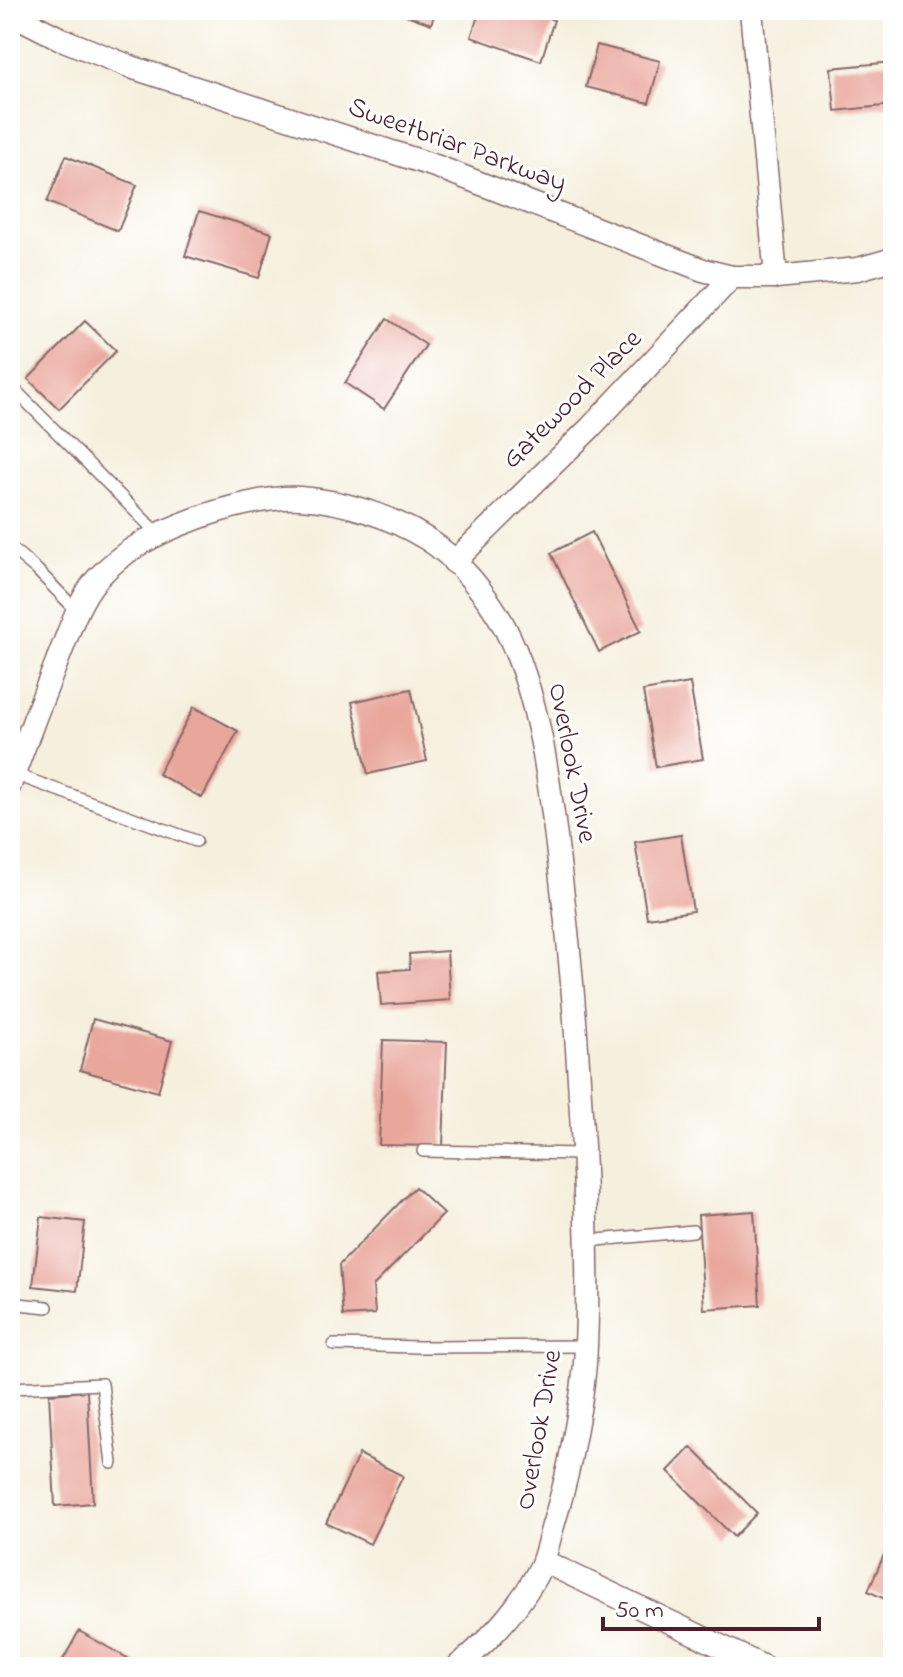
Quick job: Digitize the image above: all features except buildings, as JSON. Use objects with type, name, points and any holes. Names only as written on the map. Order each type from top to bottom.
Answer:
[{"type":"street","points":[[751,10],[776,277]]},
{"type":"street","name":"Sweetbriar Parkway","points":[[10,13],[61,39],[134,68],[438,167],[703,270],[732,277],[776,277],[858,269],[893,259]]},
{"type":"street","name":"Gatewood Place","points":[[454,562],[590,428],[732,277]]},
{"type":"street","name":"Overlook Drive","points":[[12,780],[77,611],[93,583],[119,557],[157,533],[212,512],[297,498],[348,505],[395,523],[430,541],[454,562],[503,624],[522,667],[536,716],[554,818],[568,933],[577,1024],[586,1193],[586,1346],[580,1405],[564,1488],[543,1561],[524,1596],[502,1623],[457,1667]]},
{"type":"street","points":[[543,1561],[720,1658],[764,1667]]},
{"type":"lane","points":[[10,385],[157,533]]},
{"type":"lane","points":[[10,547],[77,611]]},
{"type":"lane","points":[[12,780],[196,841]]},
{"type":"lane","points":[[423,1151],[583,1154]]},
{"type":"lane","points":[[587,1241],[693,1231]]},
{"type":"lane","points":[[10,1303],[47,1307]]},
{"type":"lane","points":[[334,1345],[586,1346]]},
{"type":"lane","points":[[10,1388],[102,1384],[112,1463]]}]
